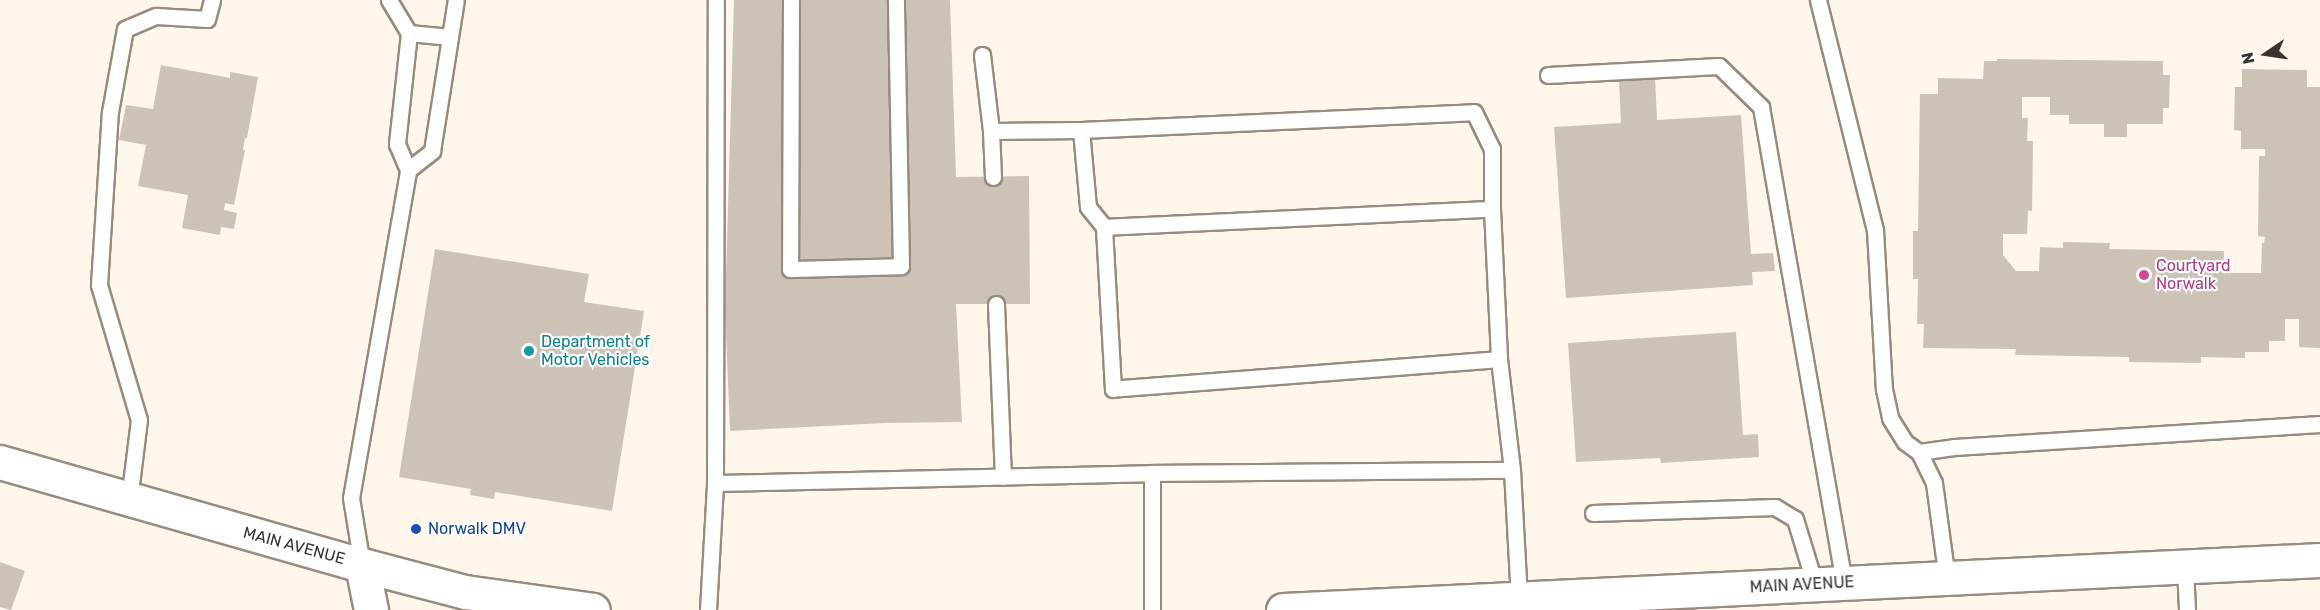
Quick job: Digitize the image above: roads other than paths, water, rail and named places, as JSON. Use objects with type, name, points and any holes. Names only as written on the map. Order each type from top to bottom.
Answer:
[{"type":"main road","name":"MAIN AVENUE","points":[[0,462],[129,500],[465,592],[593,610]]},
{"type":"main road","name":"MAIN AVENUE","points":[[1283,610],[2320,560]]},
{"type":"main road","points":[[362,565],[371,610]]},
{"type":"lane","points":[[129,500],[139,420],[99,285],[110,112],[125,29],[156,16],[207,19],[212,0]]},
{"type":"lane","points":[[362,565],[351,498],[408,170],[397,144],[409,33],[389,0]]},
{"type":"lane","points":[[408,170],[432,151],[456,0]]},
{"type":"lane","points":[[708,610],[715,483],[716,0]]},
{"type":"lane","points":[[791,0],[790,269],[901,266],[896,0]]},
{"type":"lane","points":[[1818,0],[1875,230],[1884,389],[1890,418],[1905,442],[1918,452],[1934,483],[1947,579]]},
{"type":"lane","points":[[409,33],[450,37]]},
{"type":"lane","points":[[982,54],[991,131],[993,177]]},
{"type":"lane","points":[[1548,75],[1719,66],[1761,107],[1829,584]]},
{"type":"lane","points":[[991,131],[1081,130],[1474,112],[1491,149],[1499,359],[1512,470],[1519,599]]},
{"type":"lane","points":[[1081,130],[1088,207],[1104,227],[1113,389],[1499,359]]},
{"type":"lane","points":[[1104,227],[1492,209]]},
{"type":"lane","points":[[996,304],[1003,477]]},
{"type":"lane","points":[[1918,452],[1954,447],[2320,424]]},
{"type":"lane","points":[[715,483],[1152,473],[1512,470]]},
{"type":"lane","points":[[1152,473],[1152,610]]},
{"type":"lane","points":[[1593,513],[1775,507],[1795,519],[1829,584]]},
{"type":"lane","points":[[2185,567],[2187,610]]},
{"type":"place","name":"Courtyard Norwalk","points":[[2144,275]]},
{"type":"place","name":"Department of Motor Vehicles","points":[[529,351]]},
{"type":"place","name":"Norwalk DMV","points":[[416,529]]}]
